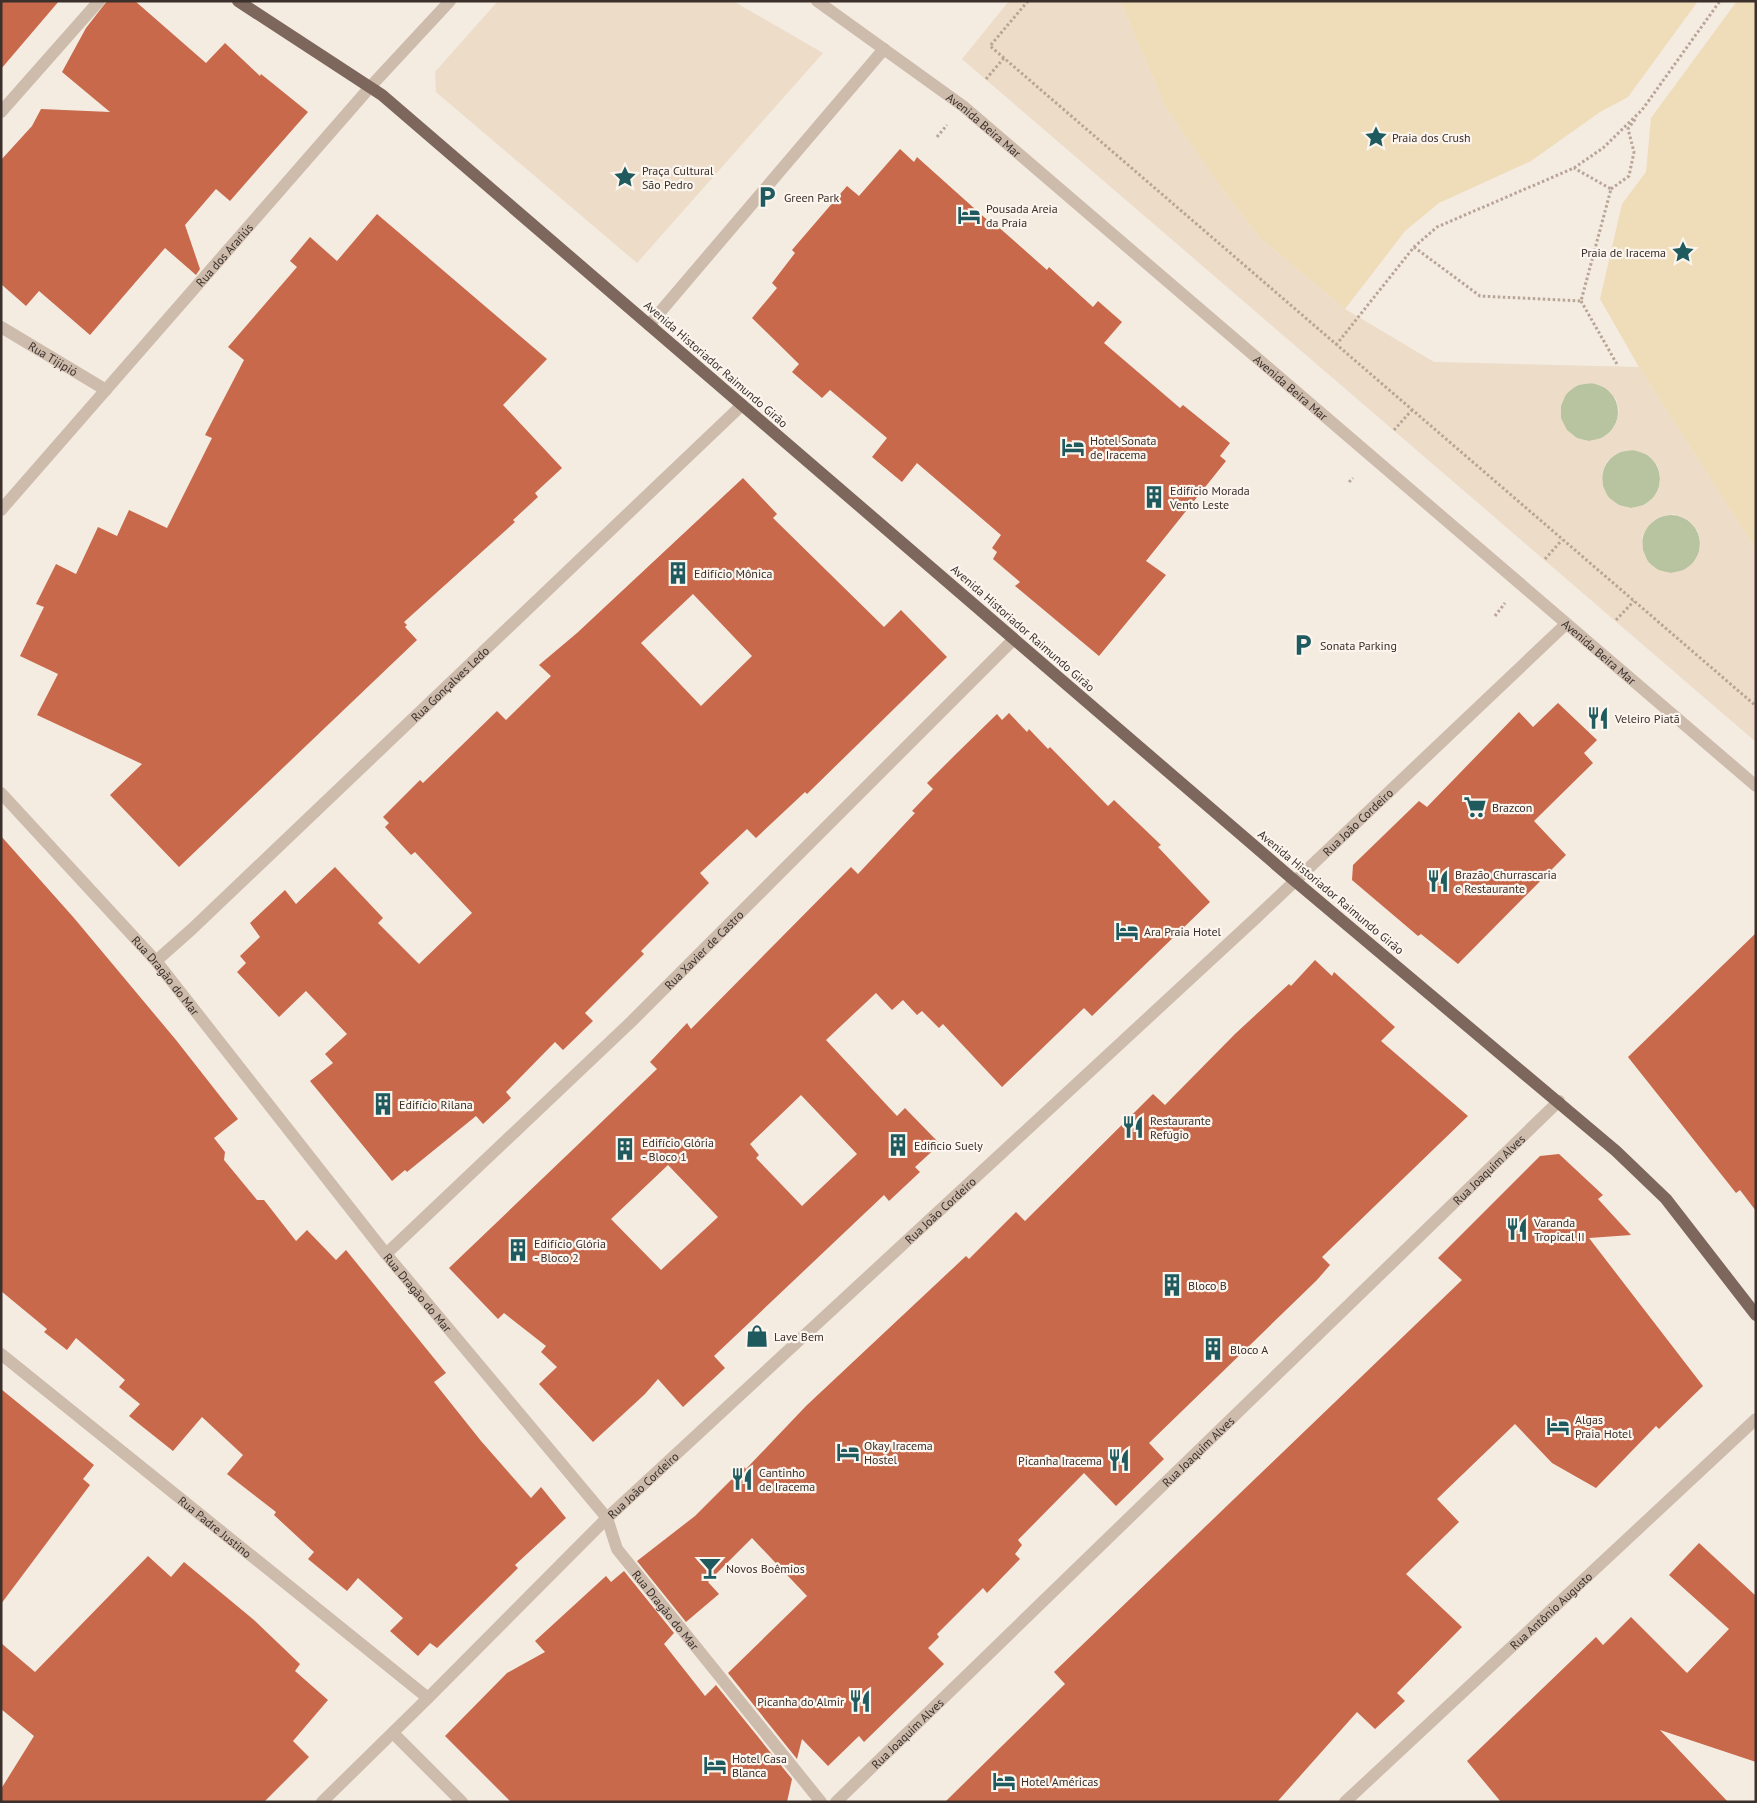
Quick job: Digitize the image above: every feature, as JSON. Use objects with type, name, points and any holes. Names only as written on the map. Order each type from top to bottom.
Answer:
[{"type":"main road","name":"Avenida Historiador Raimundo Girão","points":[[238,1],[371,86],[1295,881],[1559,1101],[1616,1151],[1666,1199],[1756,1315]]},
{"type":"street","points":[[1,112],[99,1]]},
{"type":"street","name":"Rua dos Arariús","points":[[1,510],[371,86],[450,1]]},
{"type":"street","name":"Avenida Beira Mar","points":[[817,1],[963,106],[1756,786]]},
{"type":"street","points":[[649,325],[884,49]]},
{"type":"street","name":"Rua Tijipió","points":[[1,327],[106,390]]},
{"type":"street","name":"Rua Gonçalves Ledo","points":[[156,961],[192,929],[742,405]]},
{"type":"street","name":"Rua João Cordeiro","points":[[322,1802],[607,1518],[1295,881],[1566,624]]},
{"type":"street","name":"Rua Xavier de Castro","points":[[386,1254],[632,1020],[1014,639]]},
{"type":"street","name":"Rua Dragão do Mar","points":[[1,794],[156,961],[386,1254],[607,1518],[617,1549],[822,1802]]},
{"type":"street","name":"Rua Joaquim Alves","points":[[836,1802],[1559,1101]]},
{"type":"street","name":"Rua Padre Justino","points":[[1,1354],[428,1698]]},
{"type":"street","name":"Rua Antônio Augusto","points":[[1345,1802],[1756,1419]]},
{"type":"street","points":[[393,1733],[462,1802]]},
{"type":"path","points":[[1028,1],[990,46],[1756,706]]},
{"type":"path","points":[[1618,366],[1581,301],[1611,189],[1629,176],[1634,152],[1628,129],[1720,1]]},
{"type":"path","points":[[986,79],[1004,58]]},
{"type":"path","points":[[1336,346],[1414,247],[1437,227],[1574,168],[1603,148],[1642,110]]},
{"type":"path","points":[[1574,168],[1611,189]]},
{"type":"path","points":[[1414,247],[1480,296],[1581,301]]},
{"type":"path","points":[[1394,430],[1412,410]]},
{"type":"path","points":[[1349,482],[1353,478]]},
{"type":"path","points":[[1545,559],[1562,540]]},
{"type":"path","points":[[1495,616],[1511,597]]},
{"type":"path","points":[[1616,620],[1634,601]]},
{"type":"green space","points":[[1589,383],[1600,385],[1613,396],[1618,412],[1616,423],[1605,436],[1589,441],[1578,439],[1565,428],[1560,412],[1562,401],[1573,388]]},
{"type":"green space","points":[[1631,450],[1642,452],[1655,463],[1660,479],[1658,490],[1647,503],[1631,508],[1620,506],[1607,495],[1602,479],[1604,468],[1615,455]]},
{"type":"green space","points":[[1671,515],[1682,517],[1695,528],[1700,544],[1698,555],[1687,568],[1671,573],[1660,571],[1647,560],[1642,544],[1644,533],[1655,520]]},
{"type":"sand","name":"Praia dos Crush","points":[[1120,1],[1698,1],[1628,97],[1600,112],[1531,161],[1439,203],[1405,231],[1345,309],[1260,238],[1219,185],[1165,106]]},
{"type":"sand","name":"Praia de Iracema","points":[[1737,1],[1756,1],[1756,550],[1639,367],[1600,299],[1622,204],[1646,172],[1651,118]]},
{"type":"shaded area","name":"Praça Cultural São Pedro","points":[[498,1],[733,1],[823,53],[637,263],[436,92],[435,72]]},
{"type":"shaded area","points":[[1009,1],[1120,1],[1165,106],[1219,185],[1260,238],[1345,309],[1434,362],[1639,367],[1756,550],[1756,742],[962,59]],"holes":[[[1593,383],[1606,388],[1616,399],[1619,410],[1617,421],[1611,431],[1602,438],[1589,441],[1577,438],[1567,430],[1561,418],[1561,406],[1566,394],[1577,385]],[[1634,450],[1648,455],[1658,466],[1660,477],[1659,489],[1653,498],[1644,505],[1631,508],[1619,505],[1608,497],[1603,486],[1602,473],[1607,461],[1619,452]],[[1674,514],[1688,520],[1698,531],[1699,553],[1693,563],[1684,570],[1671,573],[1658,570],[1648,562],[1643,550],[1642,537],[1648,526],[1659,517]]]},
{"type":"building","points":[[1,1],[59,1],[1,69]]},
{"type":"building","points":[[107,1],[135,1],[206,63],[225,43],[260,76],[261,74],[308,112],[230,201],[216,189],[185,225],[200,269],[196,275],[165,248],[90,335],[39,291],[26,306],[1,284],[1,160],[32,126],[41,109],[110,112],[62,72],[86,28]]},
{"type":"building","points":[[900,149],[914,162],[917,157],[994,226],[995,224],[1047,270],[1049,267],[1093,307],[1098,301],[1122,322],[1104,343],[1180,408],[1183,405],[1230,443],[1220,456],[1226,461],[1146,561],[1166,575],[1099,656],[1015,586],[1020,582],[993,559],[997,552],[992,548],[1001,535],[917,463],[902,482],[872,457],[887,438],[830,390],[822,398],[792,372],[799,364],[752,318],[777,288],[772,283],[795,253],[792,250],[847,186],[859,196]]},
{"type":"building","points":[[377,214],[547,359],[503,405],[562,468],[535,493],[538,497],[513,520],[515,522],[404,622],[407,625],[405,627],[417,640],[179,867],[110,795],[142,764],[37,715],[58,674],[20,656],[44,607],[36,604],[56,564],[76,574],[98,527],[117,536],[129,510],[167,528],[212,438],[205,435],[244,360],[228,347],[297,267],[290,261],[310,237],[337,261]]},
{"type":"building","points":[[743,478],[777,514],[773,518],[884,627],[901,610],[947,657],[807,794],[805,792],[756,838],[747,829],[700,873],[709,883],[641,951],[644,954],[585,1013],[593,1021],[563,1050],[555,1042],[506,1092],[511,1098],[483,1124],[476,1116],[407,1172],[405,1170],[392,1181],[310,1081],[333,1063],[325,1054],[347,1034],[306,991],[279,1017],[237,972],[246,963],[240,956],[260,937],[250,923],[285,890],[296,904],[335,867],[383,918],[378,923],[419,964],[472,913],[415,852],[411,855],[385,827],[389,823],[383,817],[420,780],[423,783],[497,711],[506,720],[551,676],[539,665],[577,633]],"holes":[[[693,594],[752,656],[701,706],[641,643]]]},
{"type":"building","points":[[1558,703],[1597,740],[1584,753],[1593,763],[1534,821],[1566,855],[1458,964],[1421,934],[1418,936],[1352,880],[1353,865],[1419,801],[1427,807],[1519,712],[1533,727]]},
{"type":"building","points":[[1009,713],[1027,732],[1029,729],[1048,749],[1050,747],[1108,806],[1114,800],[1161,845],[1158,847],[1210,902],[1092,1016],[1084,1008],[1002,1087],[943,1024],[939,1028],[922,1011],[917,1015],[903,1000],[892,1010],[876,993],[826,1040],[897,1116],[905,1108],[940,1144],[915,1167],[920,1172],[889,1201],[884,1195],[714,1356],[725,1368],[683,1407],[658,1379],[645,1394],[593,1442],[539,1384],[557,1367],[541,1352],[546,1346],[504,1313],[498,1319],[449,1268],[657,1069],[650,1062],[687,1023],[691,1029],[851,867],[858,874],[915,813],[912,811],[933,789],[927,783],[955,755],[997,714],[1002,720]],"holes":[[[801,1095],[857,1154],[802,1206],[756,1158],[759,1155],[750,1144]],[[668,1165],[718,1217],[661,1270],[611,1219]]]},
{"type":"building","points":[[1,836],[74,918],[176,1040],[238,1119],[214,1138],[225,1152],[224,1160],[257,1200],[264,1200],[296,1241],[307,1230],[336,1260],[346,1250],[446,1373],[434,1382],[481,1441],[531,1498],[541,1487],[566,1518],[515,1565],[518,1568],[437,1648],[430,1643],[418,1656],[390,1631],[403,1618],[358,1578],[347,1591],[308,1559],[314,1552],[274,1515],[276,1512],[227,1474],[243,1455],[202,1417],[173,1451],[129,1416],[140,1404],[119,1387],[125,1380],[76,1338],[67,1350],[44,1332],[47,1329],[1,1291]]},
{"type":"building","points":[[1756,933],[1756,1211],[1740,1190],[1736,1193],[1628,1057]]},
{"type":"building","points":[[1315,960],[1332,976],[1334,972],[1395,1027],[1381,1041],[1468,1116],[1322,1257],[1330,1265],[1317,1280],[1149,1443],[1164,1459],[1116,1506],[1084,1473],[1018,1540],[1022,1545],[1015,1554],[1020,1559],[987,1593],[983,1588],[937,1634],[939,1637],[928,1648],[944,1664],[864,1742],[859,1736],[828,1766],[802,1739],[797,1759],[728,1673],[807,1596],[752,1538],[708,1582],[719,1594],[686,1622],[637,1561],[695,1516],[744,1467],[746,1469],[806,1406],[966,1256],[969,1259],[1016,1212],[1025,1221],[1153,1094],[1165,1105],[1235,1034],[1289,984],[1291,986]]},
{"type":"building","points":[[1559,1154],[1603,1195],[1598,1199],[1631,1235],[1589,1238],[1703,1386],[1659,1429],[1656,1426],[1596,1488],[1552,1463],[1515,1424],[1437,1499],[1459,1522],[1406,1574],[1462,1627],[1397,1693],[1405,1701],[1375,1729],[1357,1712],[1277,1802],[945,1802],[1065,1684],[1054,1672],[1462,1280],[1438,1258],[1540,1156]]},
{"type":"building","points":[[1,1389],[94,1465],[83,1479],[90,1485],[1,1604]]},
{"type":"building","points":[[1699,1543],[1756,1596],[1756,1762],[1660,1730],[1728,1802],[1501,1802],[1467,1761],[1596,1637],[1603,1645],[1631,1617],[1687,1673],[1729,1629],[1669,1575]]},
{"type":"building","points":[[148,1556],[171,1577],[184,1562],[254,1620],[300,1664],[295,1671],[328,1700],[293,1741],[309,1757],[264,1802],[1,1802],[1,1789],[34,1736],[1,1709],[1,1643],[35,1672]]},
{"type":"building","points":[[624,1571],[674,1633],[664,1644],[705,1696],[716,1685],[792,1779],[787,1802],[511,1802],[445,1736],[507,1673],[545,1652],[535,1641],[606,1576],[611,1582]]},
{"type":"place","name":"Praia dos Crush","points":[[1376,137]]},
{"type":"place","name":"Praça Cultural São Pedro","points":[[625,177]]},
{"type":"place","name":"Green Park","points":[[767,197]]},
{"type":"place","name":"Pousada Areia da Praia","points":[[969,215]]},
{"type":"place","name":"Praia de Iracema","points":[[1683,252]]},
{"type":"place","name":"Hotel Sonata de Iracema","points":[[1073,447]]},
{"type":"place","name":"Edifício Morada Vento Leste","points":[[1154,497]]},
{"type":"place","name":"Edifício Mônica","points":[[678,573]]},
{"type":"place","name":"Sonata Parking","points":[[1303,645]]},
{"type":"place","name":"Veleiro Piatã","points":[[1598,718]]},
{"type":"place","name":"Brazcon","points":[[1475,807]]},
{"type":"place","name":"Brazão Churrascaria e Restaurante","points":[[1438,881]]},
{"type":"place","name":"Ara Praia Hotel","points":[[1127,931]]},
{"type":"place","name":"Edifício Rilana","points":[[383,1104]]},
{"type":"place","name":"Restaurante Refúgio","points":[[1133,1127]]},
{"type":"place","name":"Edificio Suely","points":[[898,1145]]},
{"type":"place","name":"Edifício Glória - Bloco 1","points":[[625,1149]]},
{"type":"place","name":"Varanda Tropical II","points":[[1517,1229]]},
{"type":"place","name":"Edifício Glória - Bloco 2","points":[[518,1250]]},
{"type":"place","name":"Bloco B","points":[[1172,1285]]},
{"type":"place","name":"Lave Bem","points":[[757,1336]]},
{"type":"place","name":"Bloco A","points":[[1213,1349]]},
{"type":"place","name":"Algas Praia Hotel","points":[[1558,1426]]},
{"type":"place","name":"Okay Iracema Hostel","points":[[848,1452]]},
{"type":"place","name":"Picanha Iracema","points":[[1119,1460]]},
{"type":"place","name":"Cantinho de Iracema","points":[[742,1479]]},
{"type":"place","name":"Novos Boêmios","points":[[710,1568]]},
{"type":"place","name":"Picanha do Almir","points":[[860,1701]]},
{"type":"place","name":"Hotel Casa Blanca","points":[[715,1765]]},
{"type":"place","name":"Hotel Américas","points":[[1004,1781]]}]
